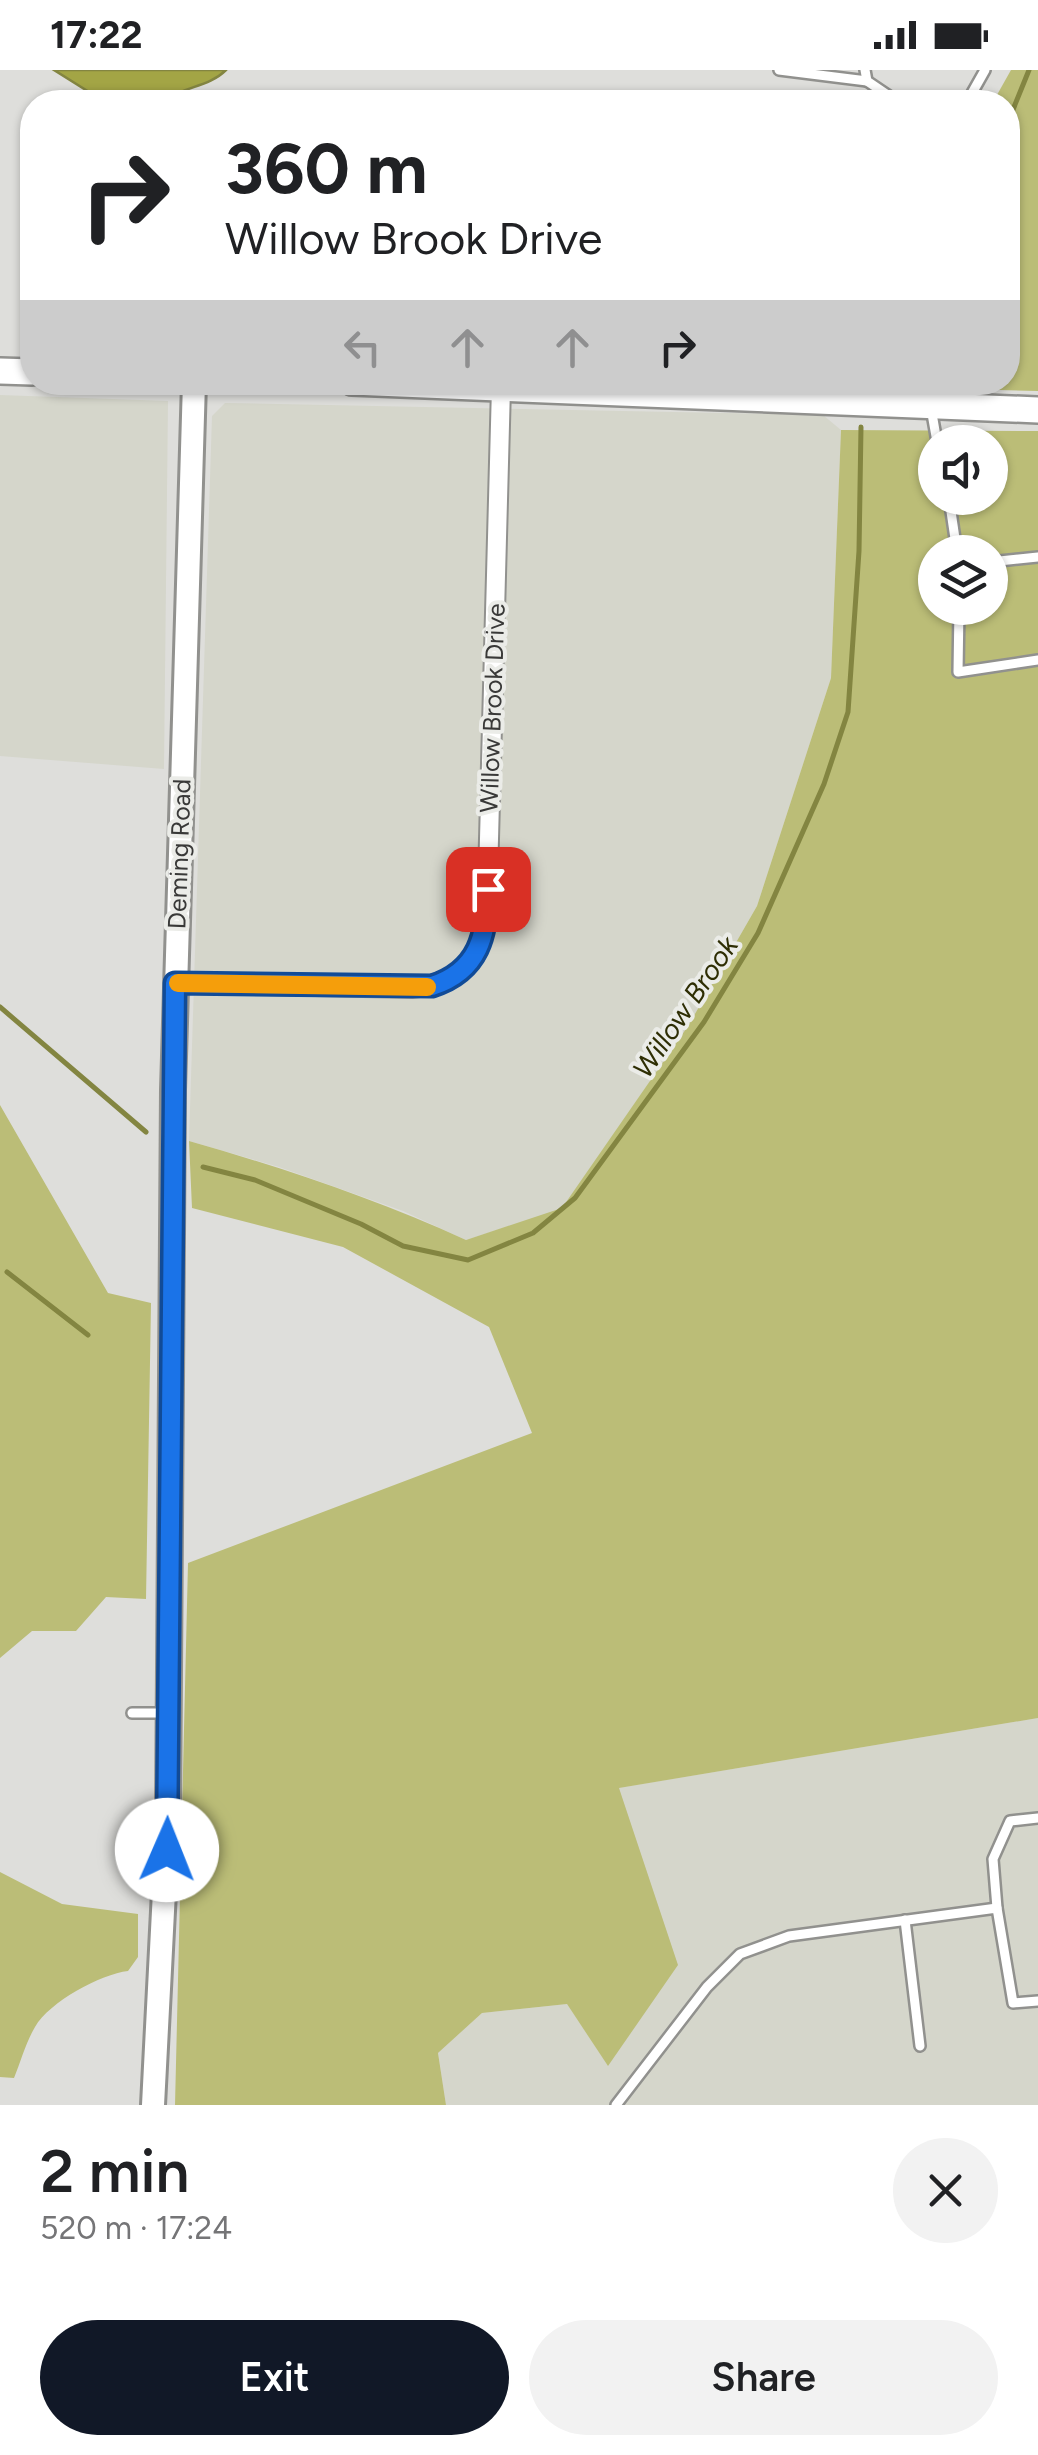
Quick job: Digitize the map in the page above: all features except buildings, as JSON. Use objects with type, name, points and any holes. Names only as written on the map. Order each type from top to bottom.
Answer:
[{"type":"main road","points":[[846,395],[930,405],[1038,410]]},
{"type":"street","name":"Deming Road","points":[[153,2105],[166,1885],[175,983],[194,395]]},
{"type":"street","name":"Willow Brook Drive","points":[[175,983],[412,988],[449,981],[465,970],[478,953],[487,914],[501,395]]},
{"type":"lane","points":[[779,70],[866,76]]},
{"type":"lane","points":[[930,405],[934,425]]},
{"type":"lane","points":[[1008,560],[1038,557]]},
{"type":"lane","points":[[959,625],[958,672],[1038,660]]},
{"type":"lane","points":[[132,1713],[168,1713]]},
{"type":"lane","points":[[1038,1818],[1010,1821],[993,1858],[1013,2004],[1038,2001]]},
{"type":"lane","points":[[616,2105],[715,1977],[740,1954],[789,1936],[998,1908]]},
{"type":"lane","points":[[905,1920],[920,2046]]},
{"type":"shaded area","points":[[54,70],[226,70],[186,90],[86,90]]},
{"type":"shaded area","points":[[0,395],[168,401],[164,769],[0,756]]},
{"type":"shaded area","points":[[225,403],[823,415],[841,430],[831,678],[757,906],[688,1026],[562,1209],[466,1240],[403,1211],[279,1167],[189,1141],[212,416]]},
{"type":"shaded area","points":[[1038,1718],[1038,2105],[446,2105],[438,2053],[482,2013],[567,2004],[608,2065],[618,1788]]},
{"type":"green space","points":[[1011,70],[1038,70],[1038,391],[1020,391],[1020,90],[1000,90]]},
{"type":"green space","points":[[841,430],[918,430],[918,515],[1008,515],[1008,431],[1038,431],[1038,1718],[619,1788],[678,1965],[608,2066],[567,2004],[482,2013],[438,2053],[446,2105],[175,2105],[188,1563],[532,1433],[489,1327],[343,1247],[192,1208],[189,1141],[329,1185],[466,1240],[562,1208],[688,1026],[757,906],[831,678]]},
{"type":"green space","points":[[0,1105],[108,1293],[151,1303],[146,1599],[106,1597],[76,1631],[32,1631],[0,1658]]},
{"type":"green space","points":[[0,1872],[62,1904],[138,1914],[138,1957],[128,1971],[90,1983],[52,2008],[32,2033],[14,2078],[0,2077]]},
{"type":"waterway","name":"Willow Brook","points":[[1020,92],[1029,70]]},
{"type":"waterway","name":"Willow Brook","points":[[203,1167],[255,1180],[403,1246],[468,1260],[533,1233],[575,1198],[704,1022],[758,933],[824,784],[848,712],[859,551],[861,427]]},
{"type":"waterway","name":"Willow Brook","points":[[0,1007],[146,1132]]},
{"type":"waterway","points":[[7,1272],[88,1335]]},
{"type":"slow traffic","points":[[178,983],[427,987]]},
{"type":"route","points":[[167,1850],[175,983],[412,988],[449,981],[465,970],[478,953],[484,936],[488,889]]}]
